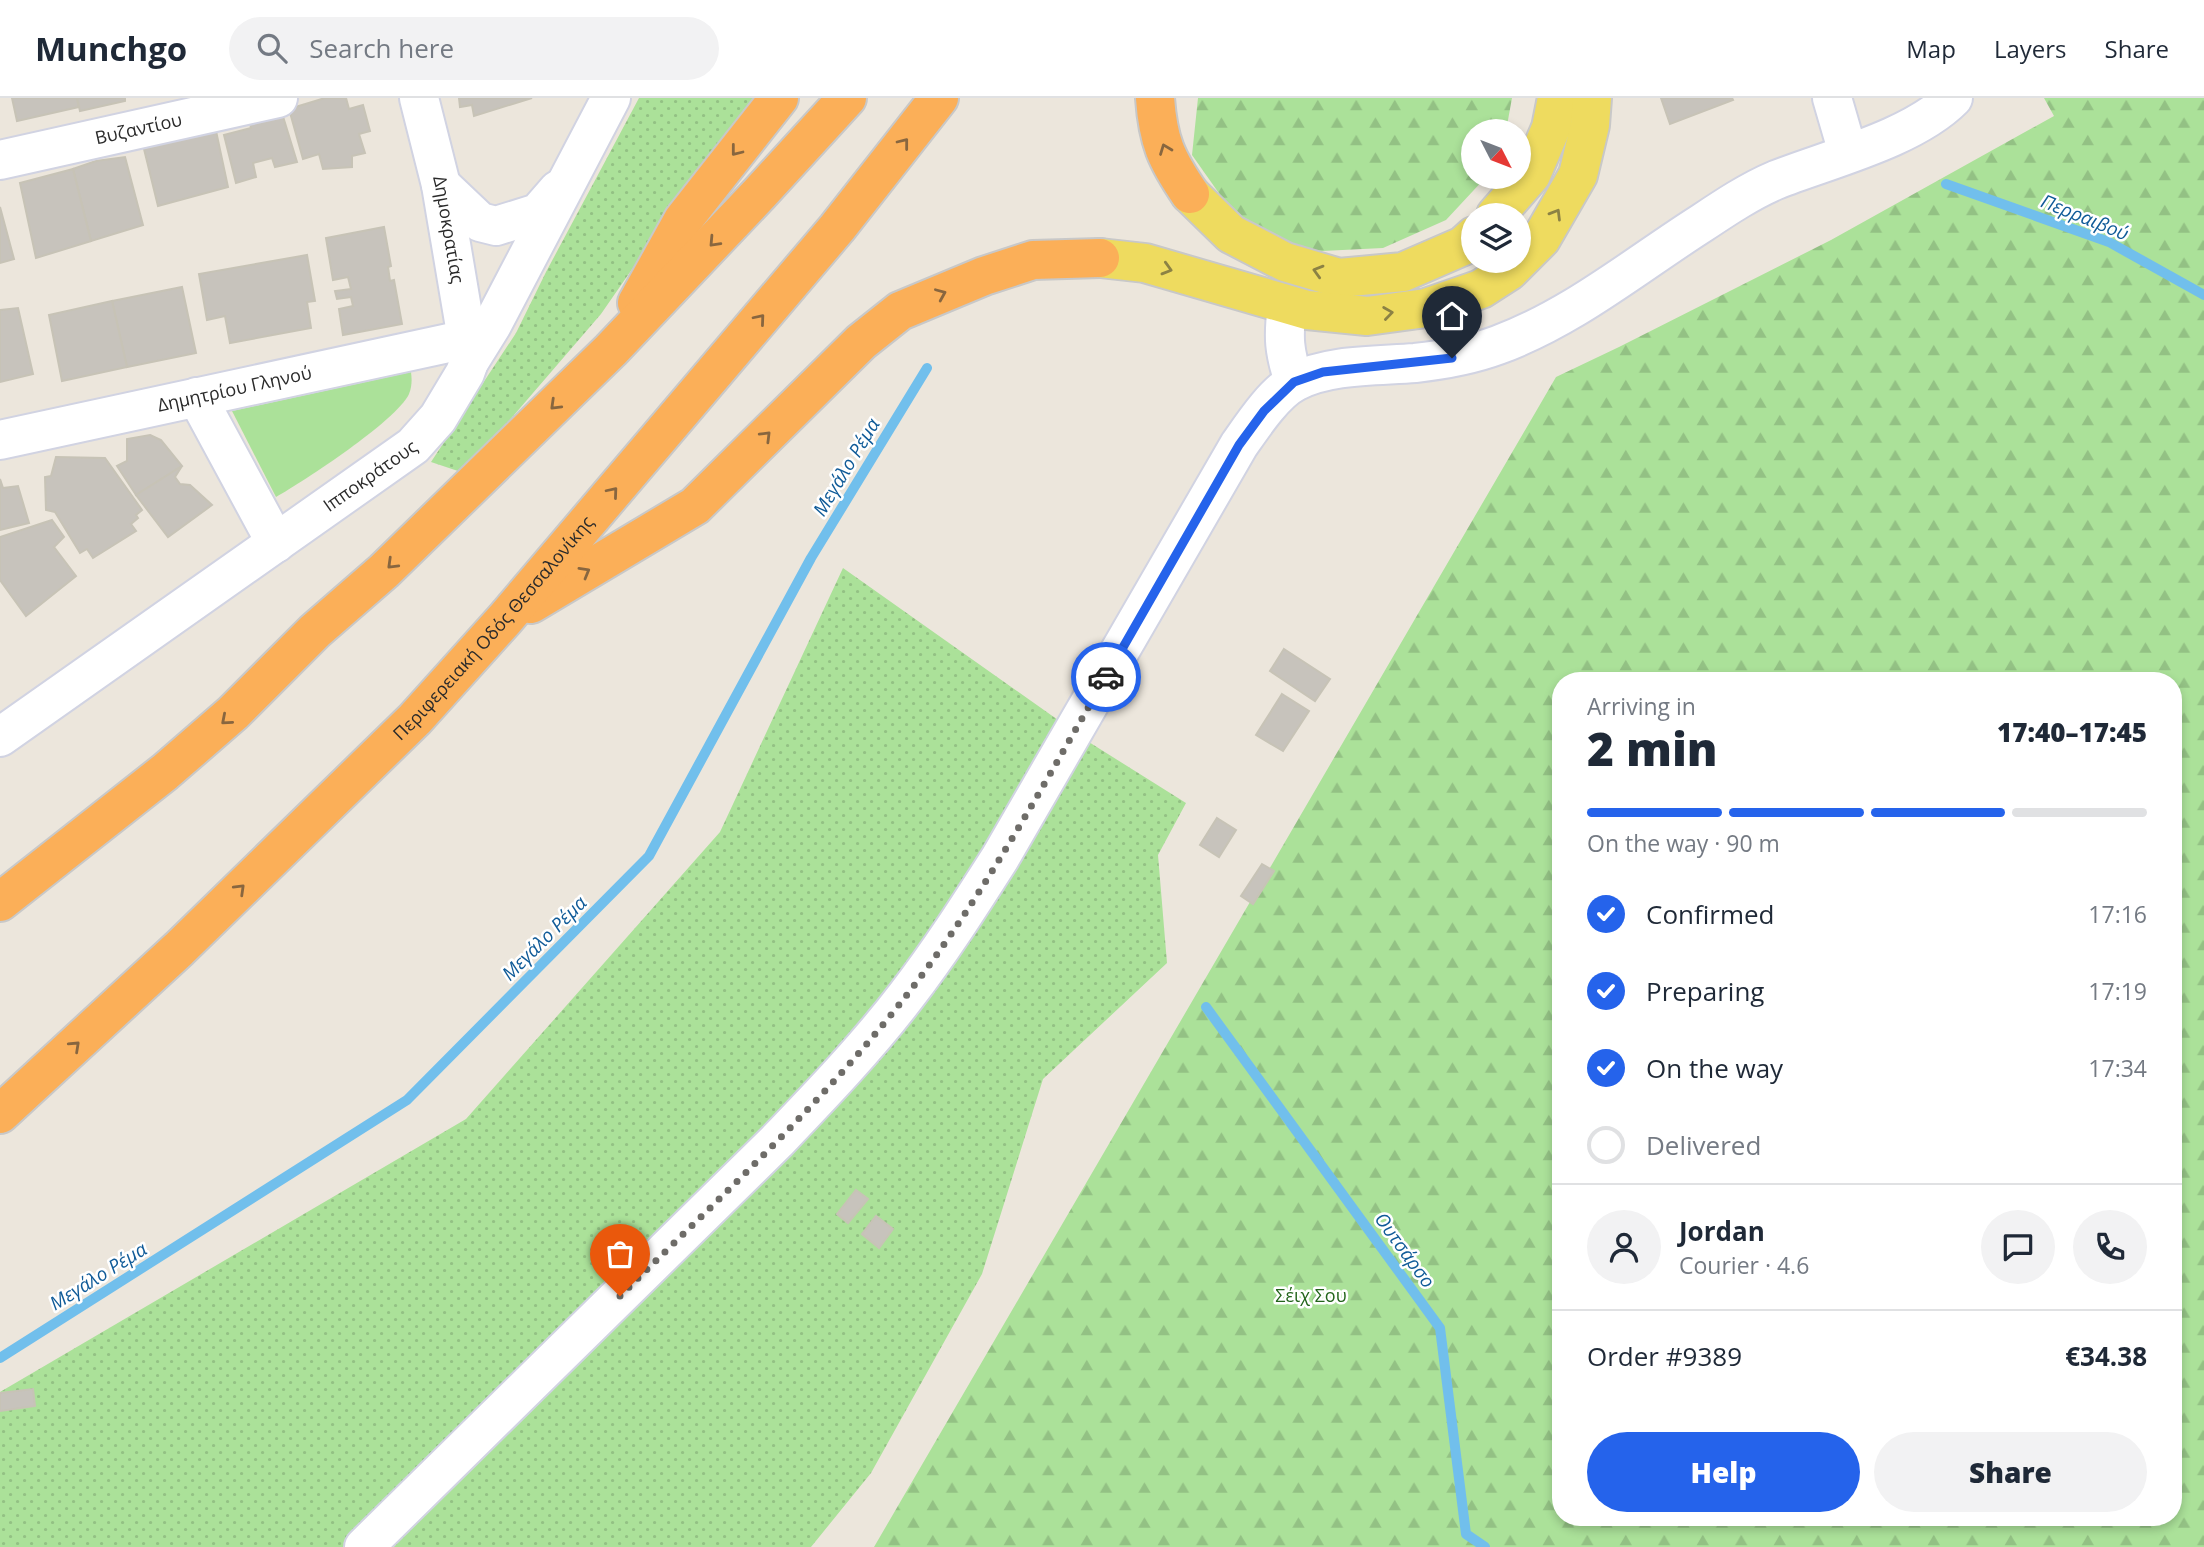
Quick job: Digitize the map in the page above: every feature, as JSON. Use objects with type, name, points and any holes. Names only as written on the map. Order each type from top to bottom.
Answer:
[{"type":"highway","points":[[611,350],[683,220],[779,98]]},
{"type":"highway","points":[[0,902],[165,772],[233,713],[315,631],[384,571],[611,350],[761,193],[847,98]]},
{"type":"highway","name":"Περιφερειακή Οδός Θεσσαλονίκης","points":[[0,1114],[179,949],[405,729],[505,619],[837,228],[939,98]]},
{"type":"highway","points":[[1155,98],[1159,135],[1171,166],[1190,194]]},
{"type":"highway","points":[[505,619],[695,506],[861,342],[900,312],[984,276],[1033,260],[1100,258]]},
{"type":"main road","points":[[1506,203],[1531,175],[1551,128],[1556,98]]},
{"type":"main road","points":[[1100,258],[1145,262],[1307,310],[1367,316],[1426,308],[1480,289],[1509,271],[1541,239],[1578,175],[1590,125],[1592,98]]},
{"type":"main road","points":[[1190,194],[1231,234],[1285,262],[1339,278],[1403,272],[1461,247]]},
{"type":"street","name":"Βυζαντίου","points":[[0,159],[278,98]]},
{"type":"street","name":"Δημοκρατίας","points":[[419,98],[441,185],[468,350]]},
{"type":"street","name":"Ιπποκράτους","points":[[0,737],[413,446],[438,418],[466,373],[468,350],[492,325],[611,98]]},
{"type":"street","points":[[1832,98],[1848,153]]},
{"type":"street","points":[[363,1547],[777,1141],[842,1073],[906,996],[1000,858],[1239,445],[1264,411],[1294,382],[1323,372],[1452,358],[1532,332],[1737,200],[1772,181],[1897,134],[1952,98]]},
{"type":"street","points":[[441,185],[480,222],[496,226],[538,213],[575,171]]},
{"type":"street","points":[[1287,305],[1284,335],[1287,360],[1294,382]]},
{"type":"street","name":"Δημητρίου Γληνού","points":[[0,440],[197,397],[468,350]]},
{"type":"street","points":[[197,397],[276,543]]},
{"type":"green space","points":[[639,98],[760,98],[671,213],[601,314],[490,443],[458,471],[431,462],[516,333]]},
{"type":"green space","points":[[1198,98],[1512,98],[1508,119],[1461,119],[1461,189],[1475,189],[1446,220],[1383,248],[1302,252],[1235,216],[1192,155]]},
{"type":"green space","name":"Σέιχ Σου","points":[[2044,98],[2204,98],[2204,1547],[874,1547],[1556,377],[1831,240],[2054,116]]},
{"type":"green space","points":[[411,372],[409,394],[387,419],[327,464],[276,497],[232,411]]},
{"type":"green space","points":[[843,568],[1092,744],[1186,803],[1158,855],[1167,963],[1043,1079],[982,1274],[871,1473],[811,1547],[0,1547],[0,1392],[466,1119],[720,832]]},
{"type":"building","points":[[12,98],[77,98],[79,107],[17,121]]},
{"type":"building","points":[[77,98],[125,98],[125,101],[80,111]]},
{"type":"building","points":[[325,98],[346,98],[349,109],[363,105],[370,131],[359,134],[365,153],[352,156],[352,167],[323,169],[319,154],[303,159],[289,109]]},
{"type":"building","points":[[459,98],[532,98],[474,116],[472,105],[460,107]]},
{"type":"building","points":[[1661,98],[1732,98],[1733,100],[1670,124]]},
{"type":"building","points":[[281,110],[297,162],[275,167],[272,158],[253,163],[256,177],[236,183],[224,135],[251,128],[249,118]]},
{"type":"building","points":[[216,131],[228,187],[158,206],[144,149]]},
{"type":"building","points":[[125,157],[143,225],[91,241],[73,169],[96,161]]},
{"type":"building","points":[[73,169],[91,241],[36,258],[20,183]]},
{"type":"building","points":[[0,207],[14,259],[0,263]]},
{"type":"building","points":[[384,227],[391,266],[388,267],[390,281],[394,280],[402,324],[343,335],[339,309],[353,306],[351,297],[337,299],[335,291],[351,289],[348,277],[333,280],[326,238]]},
{"type":"building","points":[[307,255],[315,301],[307,302],[311,328],[230,343],[225,316],[207,320],[199,274]]},
{"type":"building","points":[[182,287],[196,353],[127,367],[112,301]]},
{"type":"building","points":[[112,301],[127,367],[62,381],[49,315]]},
{"type":"building","points":[[18,308],[33,374],[0,382],[0,310]]},
{"type":"building","points":[[150,435],[161,440],[182,466],[136,495],[117,466],[127,461],[127,439]]},
{"type":"building","points":[[56,457],[105,458],[142,510],[131,524],[136,531],[93,558],[87,549],[80,553],[55,512],[46,510],[45,477],[51,476]]},
{"type":"building","points":[[182,466],[175,477],[180,484],[190,485],[212,505],[168,537],[136,495]]},
{"type":"building","points":[[0,479],[3,488],[18,486],[29,523],[0,530]]},
{"type":"building","points":[[52,520],[64,537],[54,547],[76,576],[26,616],[0,580],[0,537]]},
{"type":"building","points":[[1284,649],[1330,679],[1315,701],[1270,671]]},
{"type":"building","points":[[1282,694],[1309,711],[1283,751],[1256,735]]},
{"type":"building","points":[[1217,818],[1236,830],[1219,857],[1200,845]]},
{"type":"building","points":[[1262,864],[1274,871],[1253,904],[1241,896]]},
{"type":"building","points":[[856,1190],[868,1199],[848,1223],[837,1214]]},
{"type":"building","points":[[876,1216],[893,1229],[879,1248],[862,1234]]},
{"type":"building","points":[[33,1389],[35,1406],[0,1411],[0,1393]]},
{"type":"waterway","name":"Περραιβού","points":[[1946,184],[2109,242],[2204,295]]},
{"type":"waterway","name":"Μεγάλο Ρέμα","points":[[0,1358],[407,1100],[649,856],[811,558],[927,368]]},
{"type":"waterway","name":"Ουτσάρσο","points":[[1206,1007],[1440,1328],[1466,1534],[1485,1547]]},
{"type":"way so far","points":[[620,1296],[842,1073],[906,996],[1000,858],[1106,677]]},
{"type":"route","points":[[1106,677],[1239,445],[1264,411],[1294,382],[1323,372],[1452,358]]}]
